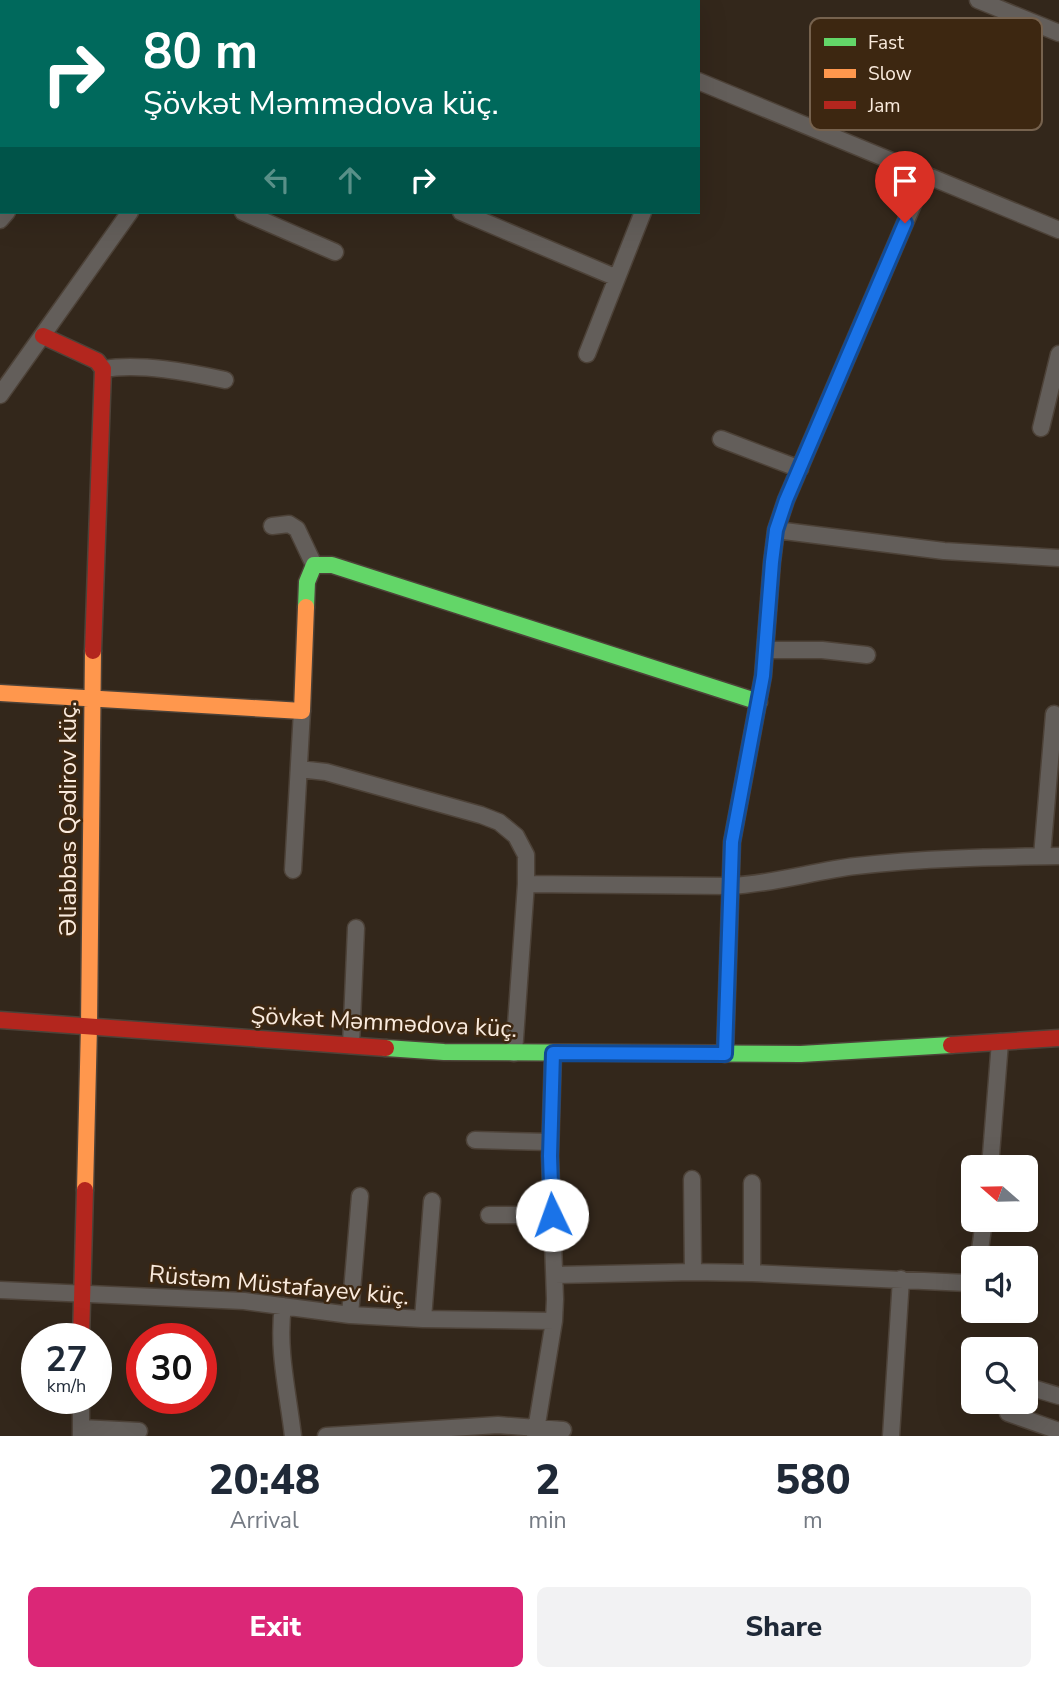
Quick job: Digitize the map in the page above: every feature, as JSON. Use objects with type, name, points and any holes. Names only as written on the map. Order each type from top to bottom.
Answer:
[{"type":"street","points":[[978,0],[1022,18]]},
{"type":"street","points":[[1042,26],[1059,33]]},
{"type":"street","points":[[700,81],[810,126]]},
{"type":"street","points":[[819,130],[1059,230]]},
{"type":"street","points":[[725,1054],[732,842],[759,702],[776,530],[786,500],[926,174]]},
{"type":"street","points":[[0,395],[129,214]]},
{"type":"street","points":[[247,214],[335,253]]},
{"type":"street","points":[[466,214],[617,278]]},
{"type":"street","points":[[587,354],[642,214]]},
{"type":"street","points":[[43,336],[97,360],[103,369],[117,367],[186,372],[225,380]]},
{"type":"street","points":[[1041,428],[1059,354]]},
{"type":"street","name":"Əliabbas Qədirov küç.","points":[[81,1323],[89,1026],[90,699],[103,369]]},
{"type":"street","points":[[721,439],[800,469]]},
{"type":"street","points":[[272,526],[289,524],[297,529],[314,565],[307,582],[293,870]]},
{"type":"street","points":[[776,530],[944,551],[1059,558]]},
{"type":"street","points":[[314,565],[332,565],[759,702]]},
{"type":"street","points":[[766,650],[822,650],[867,655]]},
{"type":"street","points":[[0,693],[302,711]]},
{"type":"street","points":[[526,884],[730,886],[855,866],[918,860],[1051,856],[1054,714]]},
{"type":"street","points":[[299,769],[326,772],[499,822],[516,836],[526,855],[526,884],[514,1053]]},
{"type":"street","points":[[351,1045],[356,928]]},
{"type":"street","name":"Şövkət Məmmədova küç.","points":[[0,1020],[444,1052],[845,1053],[1059,1038]]},
{"type":"street","points":[[991,1155],[1000,1042]]},
{"type":"street","points":[[535,1432],[554,1321],[550,1142],[553,1053]]},
{"type":"street","points":[[475,1140],[550,1142]]},
{"type":"street","points":[[692,1178],[693,1272]]},
{"type":"street","points":[[752,1182],[752,1273]]},
{"type":"street","points":[[350,1315],[360,1196]]},
{"type":"street","points":[[424,1319],[432,1201]]},
{"type":"street","points":[[489,1215],[552,1215]]},
{"type":"street","points":[[555,1275],[752,1273],[961,1283]]},
{"type":"street","points":[[891,1436],[901,1279]]},
{"type":"street","name":"Rüstəm Müstafayev küç.","points":[[0,1290],[244,1301],[350,1315],[554,1321]]},
{"type":"street","points":[[283,1306],[281,1350],[293,1436]]},
{"type":"street","points":[[1038,1390],[1059,1396]]},
{"type":"street","points":[[81,1414],[81,1432],[139,1431]]},
{"type":"street","points":[[1011,1414],[1059,1431]]},
{"type":"street","points":[[326,1436],[498,1425],[535,1432],[563,1430]]},
{"type":"traffic: fast","points":[[306,607],[307,582],[314,565],[332,565],[759,702]]},
{"type":"traffic: fast","points":[[386,1048],[444,1052],[801,1054],[951,1045]]},
{"type":"traffic: slow","points":[[0,693],[302,711],[306,607]]},
{"type":"traffic: slow","points":[[85,1190],[93,651]]},
{"type":"traffic: jam","points":[[43,336],[97,361],[103,369],[93,651]]},
{"type":"traffic: jam","points":[[0,1020],[386,1048]]},
{"type":"traffic: jam","points":[[951,1045],[1059,1038]]},
{"type":"traffic: jam","points":[[81,1323],[85,1190]]},
{"type":"route","points":[[552,1215],[550,1156],[553,1053],[725,1054],[732,842],[763,676],[776,530],[786,500],[905,223]]}]
